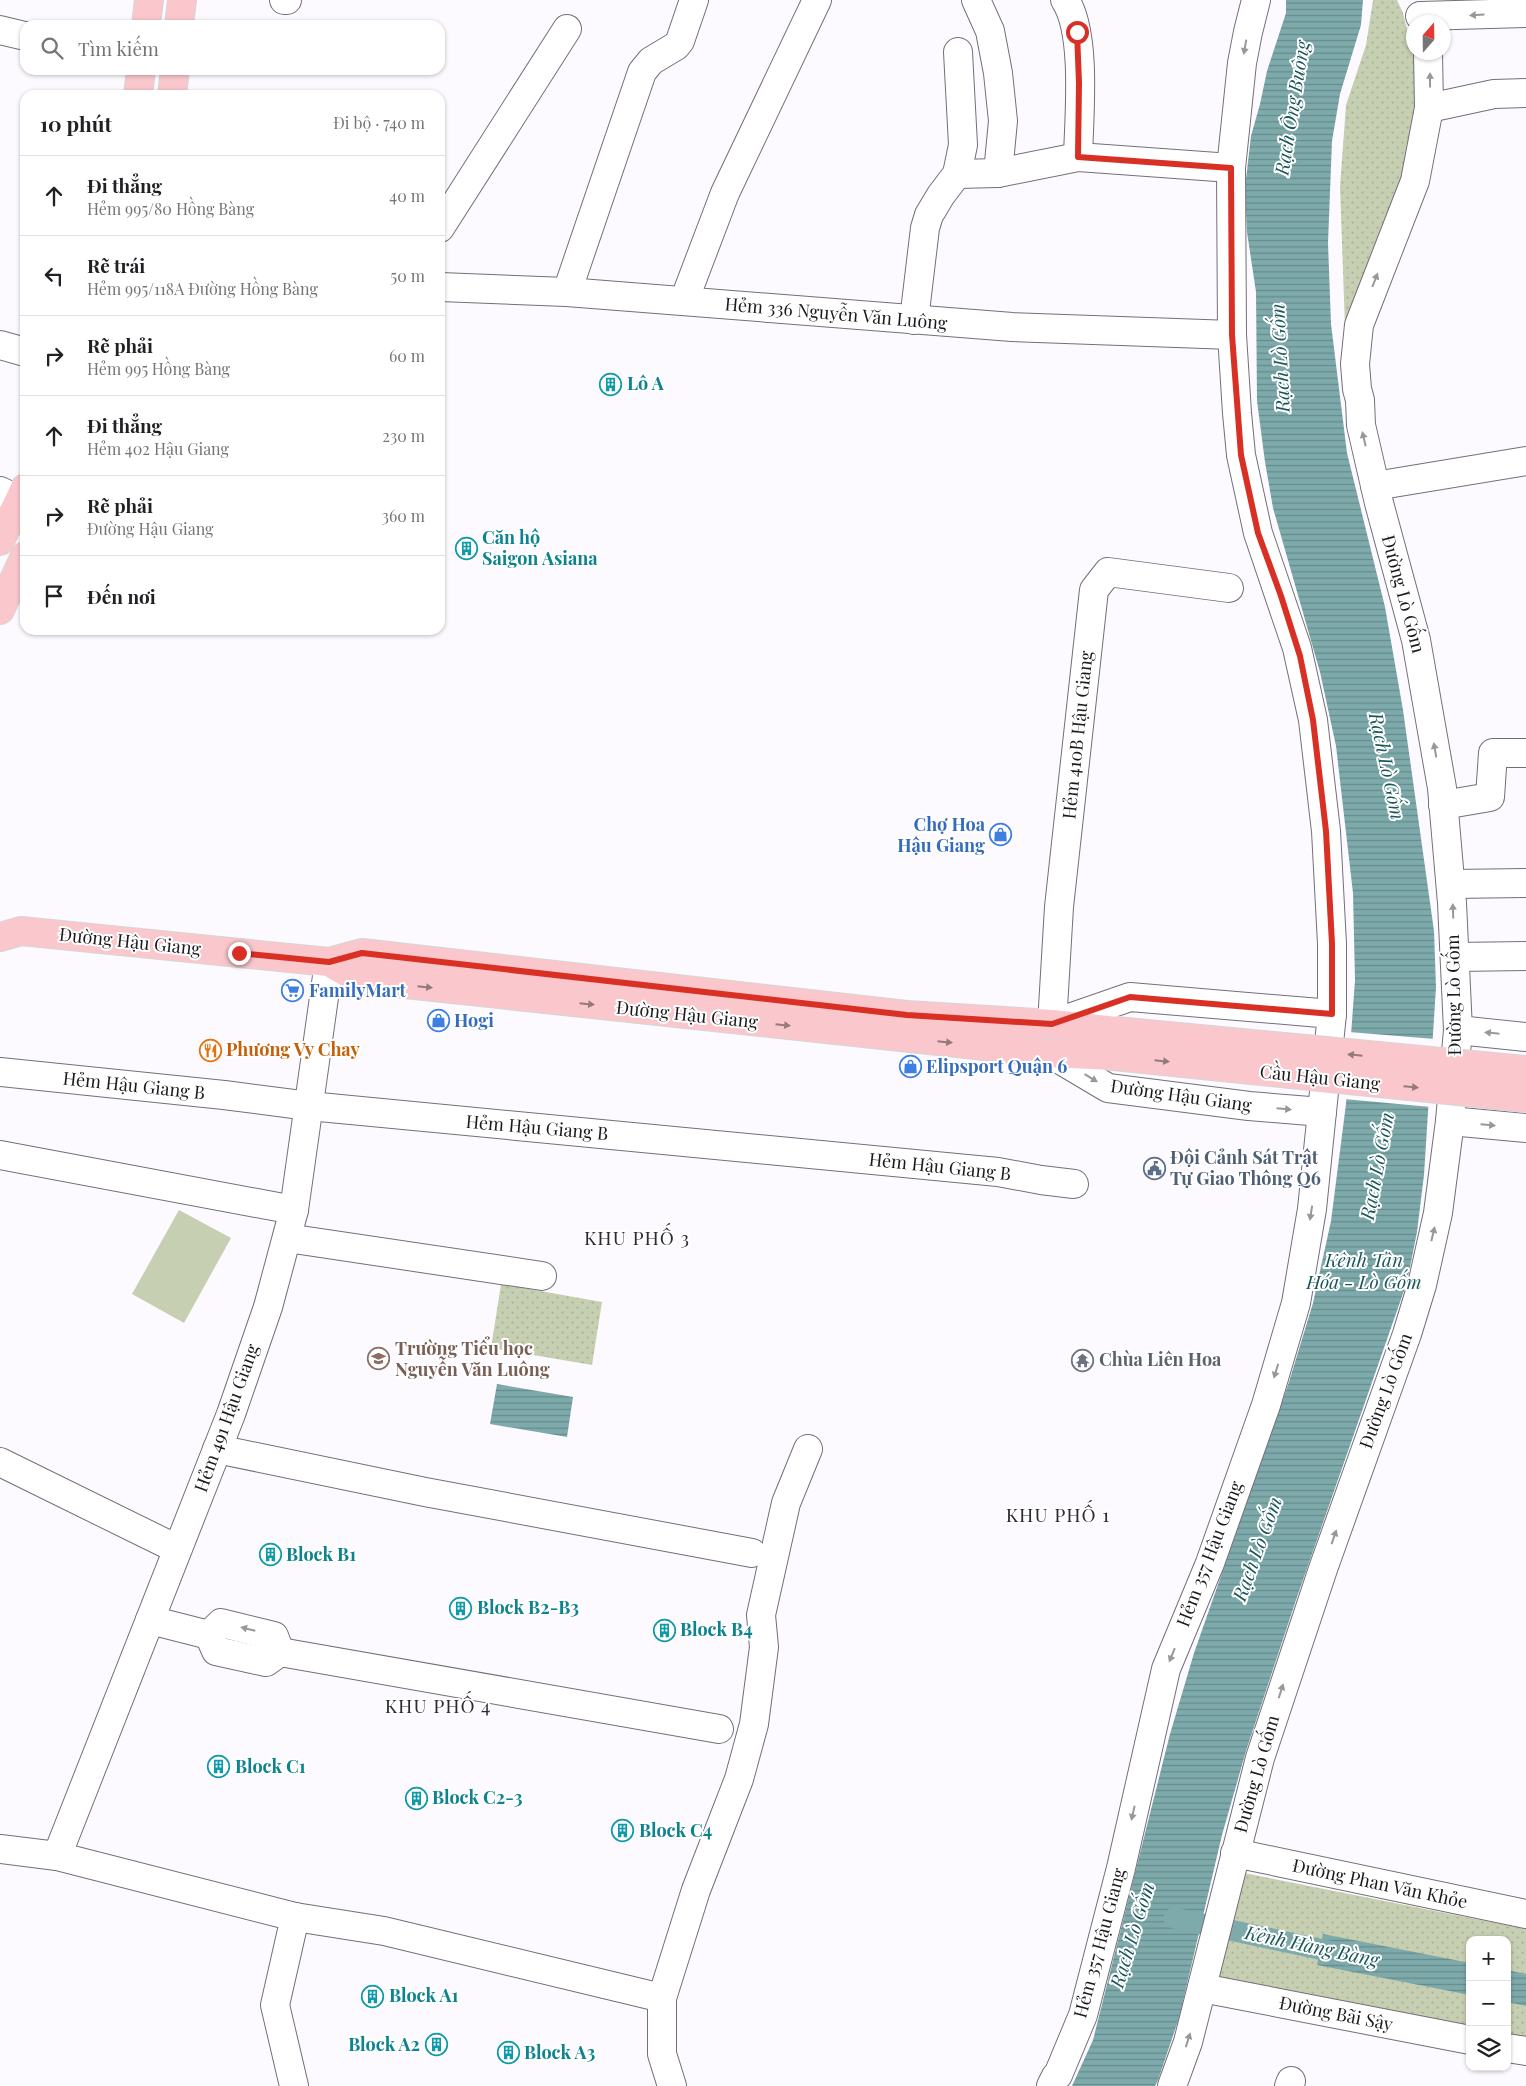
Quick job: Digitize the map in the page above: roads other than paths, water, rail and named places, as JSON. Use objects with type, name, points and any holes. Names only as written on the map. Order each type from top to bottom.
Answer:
[{"type":"main road","points":[[147,20],[149,0]]},
{"type":"main road","points":[[180,20],[182,0]]},
{"type":"main road","points":[[139,90],[140,75]]},
{"type":"main road","points":[[173,90],[174,75]]},
{"type":"main road","points":[[0,541],[15,493]]},
{"type":"main road","points":[[0,610],[20,567]]},
{"type":"main road","name":"Đường Hậu Giang","points":[[7,930],[329,962],[362,953],[907,1015],[1052,1024],[1115,1043]]},
{"type":"main road","name":"Đường Hậu Giang","points":[[329,962],[358,980],[1049,1053],[1115,1043]]},
{"type":"main road","name":"Cầu Hậu Giang","points":[[1115,1043],[1526,1070]]},
{"type":"main road","name":"Cầu Hậu Giang","points":[[1115,1043],[1386,1085],[1526,1098]]},
{"type":"street","points":[[567,292],[642,72],[651,61],[676,46],[680,41],[694,0]]},
{"type":"street","points":[[684,301],[725,193],[817,0]]},
{"type":"street","points":[[976,0],[990,31],[998,73],[1003,121],[998,173]]},
{"type":"street","points":[[1065,0],[1077,32],[1079,83],[1078,157]]},
{"type":"street","name":"Hẻm 357 Hậu Giang","points":[[1050,2086],[1058,2075],[1083,2014],[1121,1868],[1166,1669],[1210,1563],[1266,1405],[1296,1303],[1312,1209],[1332,1014],[1332,944],[1326,831],[1313,720],[1300,656],[1258,533],[1241,455],[1232,335],[1231,168],[1242,63],[1256,0]]},
{"type":"street","points":[[1420,10],[1526,13]]},
{"type":"street","points":[[445,220],[567,29]]},
{"type":"street","points":[[0,30],[20,35]]},
{"type":"street","points":[[914,320],[925,228],[929,214],[957,174],[963,146],[958,52]]},
{"type":"street","name":"Đường Lò Gốm","points":[[1172,2086],[1188,2042],[1260,1758],[1286,1677],[1422,1286],[1438,1213],[1450,1121],[1458,1030],[1451,884],[1443,805],[1416,640],[1375,486],[1361,425],[1356,364],[1359,325],[1415,181],[1429,108],[1429,60]]},
{"type":"street","points":[[1429,108],[1494,94],[1526,93]]},
{"type":"street","points":[[957,174],[998,173],[1078,157],[1231,168]]},
{"type":"street","name":"Hẻm 336 Nguyễn Văn Luông","points":[[445,287],[567,292],[1012,328],[1232,335]]},
{"type":"street","points":[[0,345],[20,351]]},
{"type":"street","points":[[1375,486],[1526,461]]},
{"type":"street","name":"Hẻm 410B Hậu Giang","points":[[1052,1024],[1059,907],[1094,590],[1108,572],[1229,588]]},
{"type":"street","points":[[1443,805],[1490,797],[1493,753],[1526,752]]},
{"type":"street","points":[[1451,884],[1526,883]]},
{"type":"street","points":[[1454,957],[1526,956]]},
{"type":"street","name":"Hẻm 491 Hậu Giang","points":[[57,1856],[217,1449],[268,1307],[294,1210],[329,962]]},
{"type":"street","name":"Đường Hậu Giang","points":[[1052,1024],[1130,997],[1332,1014]]},
{"type":"street","points":[[1458,1030],[1526,1037]]},
{"type":"street","name":"Đường Hậu Giang","points":[[1049,1053],[1108,1088],[1249,1106],[1322,1112]]},
{"type":"street","name":"Hẻm Hậu Giang B","points":[[0,1072],[224,1095],[310,1106],[998,1172],[1074,1184]]},
{"type":"street","points":[[1450,1121],[1526,1128]]},
{"type":"street","points":[[0,1155],[294,1210]]},
{"type":"street","points":[[287,1238],[542,1276]]},
{"type":"street","points":[[217,1449],[425,1492],[752,1553]]},
{"type":"street","points":[[672,2086],[662,2054],[662,1998],[696,1890],[739,1779],[754,1724],[764,1647],[761,1615],[786,1502],[808,1449]]},
{"type":"street","points":[[0,1462],[177,1548]]},
{"type":"street","points":[[150,1620],[209,1635],[216,1651],[266,1662],[280,1652],[719,1729]]},
{"type":"street","points":[[0,1849],[57,1856],[296,1917],[384,1931],[662,1998]]},
{"type":"street","name":"Đường Phan Văn Khỏe","points":[[1235,1853],[1526,1914]]},
{"type":"street","points":[[294,2086],[275,2005],[296,1917]]},
{"type":"street","name":"Đường Bãi Sậy","points":[[1202,1988],[1466,2039]]},
{"type":"street","points":[[1511,2049],[1526,2051]]},
{"type":"water","name":"Kênh Tân Hóa - Lò Gốm","points":[[1286,0],[1363,0],[1361,25],[1340,94],[1332,141],[1328,243],[1331,324],[1347,453],[1385,607],[1403,710],[1434,931],[1436,987],[1424,1175],[1417,1232],[1407,1282],[1296,1600],[1246,1751],[1222,1835],[1179,2018],[1158,2080],[1155,2086],[1072,2086],[1093,2040],[1170,1734],[1194,1653],[1289,1382],[1313,1303],[1331,1221],[1346,1104],[1355,980],[1353,893],[1336,746],[1320,672],[1273,508],[1265,462],[1257,401],[1256,292],[1247,232],[1245,188],[1251,136],[1267,71],[1286,13]]},
{"type":"water","points":[[497,1384],[573,1397],[567,1437],[490,1424]]},
{"type":"water","name":"Kênh Hàng Bàng","points":[[1323,1934],[1466,1962],[1466,1994],[1317,1965]]},
{"type":"water","points":[[1511,1971],[1526,1974],[1526,2006],[1511,2003]]},
{"type":"waterway","name":"Kênh Hàng Bàng","points":[[1174,1918],[1347,1955]]},
{"type":"place","name":"Lô A","points":[[611,384]]},
{"type":"place","name":"Căn hộ Saigon Asiana","points":[[466,548]]},
{"type":"place","name":"Chợ Hoa Hậu Giang","points":[[1001,835]]},
{"type":"place","name":"FamilyMart","points":[[293,991]]},
{"type":"place","name":"Hogi","points":[[438,1021]]},
{"type":"place","name":"Phương Vy Chay","points":[[210,1050]]},
{"type":"place","name":"Elipsport Quận 6","points":[[910,1067]]},
{"type":"place","name":"Đội Cảnh Sát Trật Tự Giao Thông Q6","points":[[1154,1168]]},
{"type":"place","name":"Trường Tiểu học Nguyễn Văn Luông","points":[[379,1359]]},
{"type":"place","name":"Chùa Liên Hoa","points":[[1083,1360]]},
{"type":"place","name":"Block B1","points":[[270,1555]]},
{"type":"place","name":"Block B2-B3","points":[[461,1608]]},
{"type":"place","name":"Block B4","points":[[664,1630]]},
{"type":"place","name":"Block C1","points":[[219,1767]]},
{"type":"place","name":"Block C2-3","points":[[416,1798]]},
{"type":"place","name":"Block C4","points":[[623,1831]]},
{"type":"place","name":"Block A1","points":[[373,1996]]},
{"type":"place","name":"Block A2","points":[[436,2045]]},
{"type":"place","name":"Block A3","points":[[508,2053]]},
{"type":"district","name":"KHU PHỐ 3","points":[[637,1238]]},
{"type":"district","name":"KHU PHỐ 1","points":[[1058,1515]]},
{"type":"district","name":"KHU PHỐ 4","points":[[438,1706]]},
{"type":"water label","name":"Rạch Ông Buông","points":[[1292,108]]},
{"type":"water label","name":"Rạch Lò Gốm","points":[[1280,358]]},
{"type":"water label","name":"Rạch Lò Gốm","points":[[1387,766]]},
{"type":"water label","name":"Rạch Lò Gốm","points":[[1377,1166]]},
{"type":"water label","name":"Rạch Lò Gốm","points":[[1257,1549]]},
{"type":"water label","name":"Rạch Lò Gốm","points":[[1132,1935]]}]
